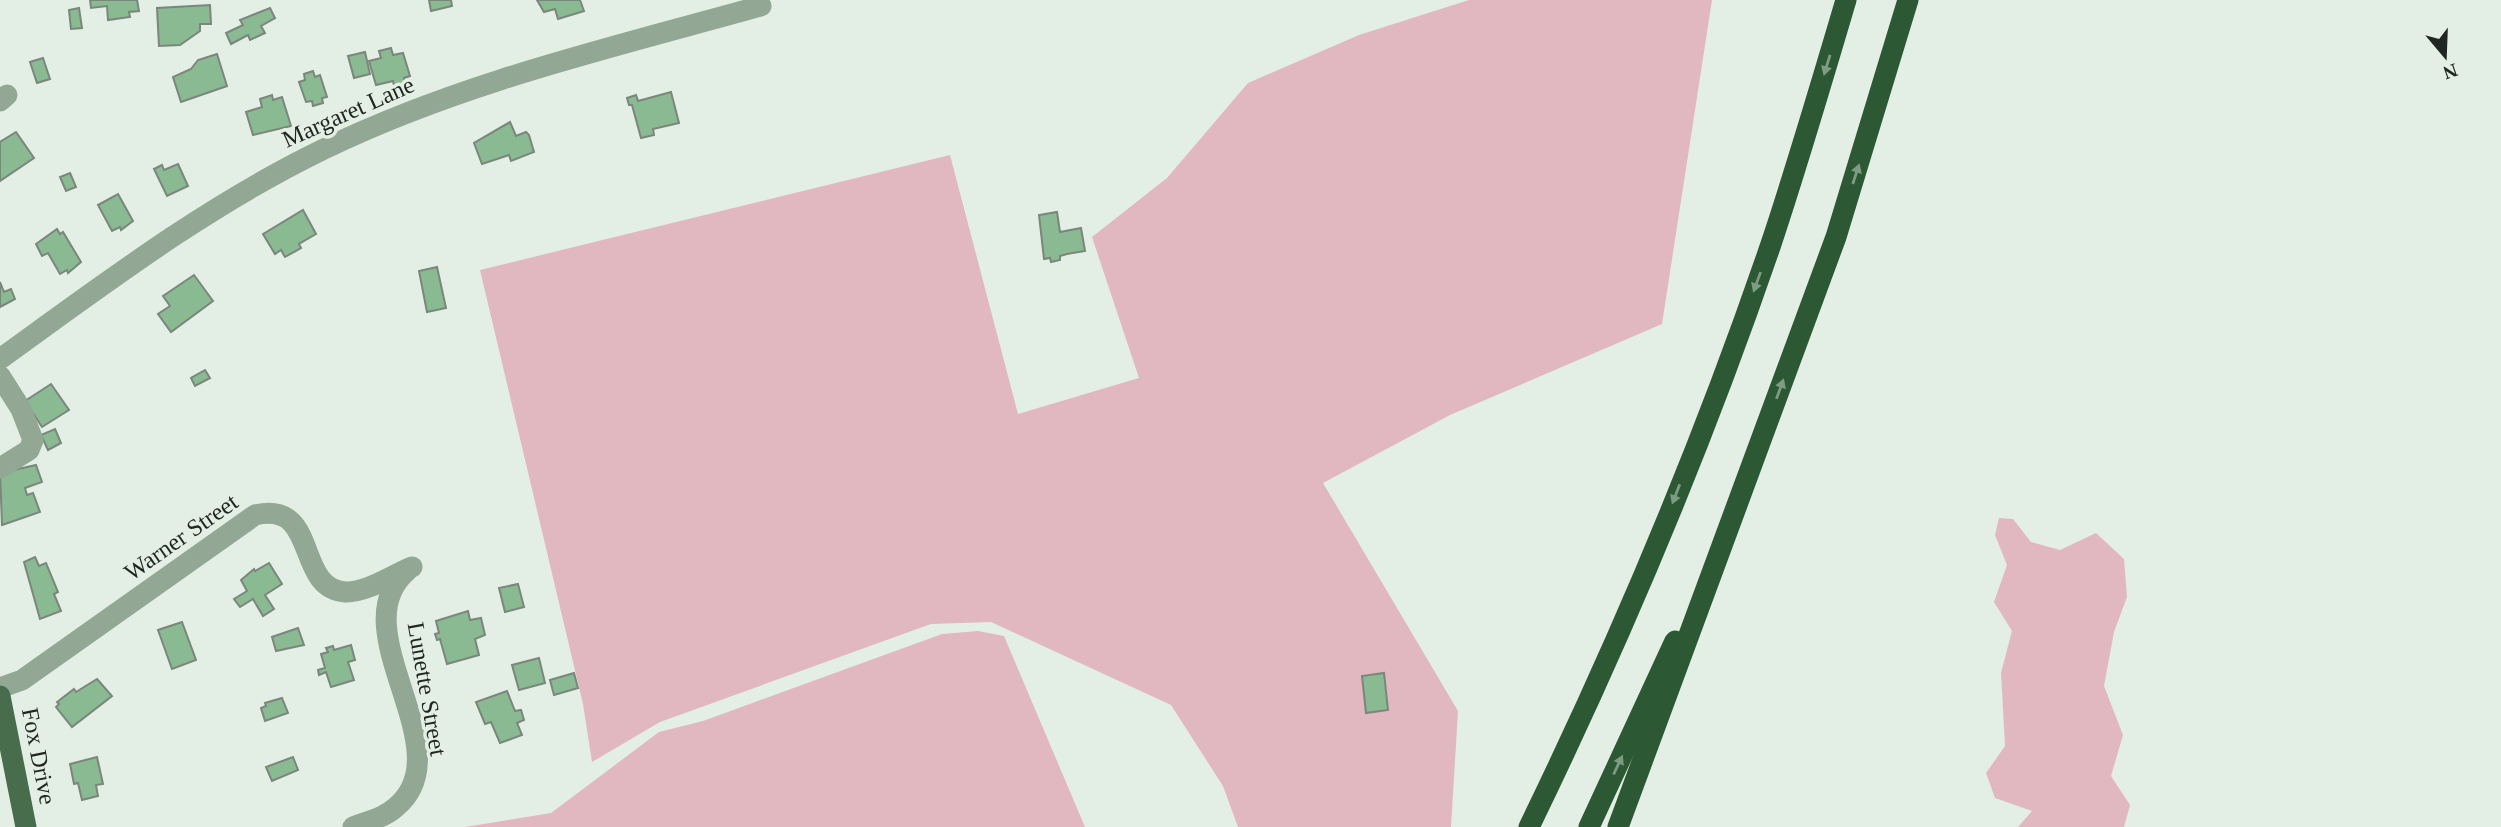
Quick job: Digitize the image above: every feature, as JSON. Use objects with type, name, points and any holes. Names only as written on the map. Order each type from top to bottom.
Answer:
[{"type":"highway","points":[[1529,827],[1627,617],[1771,244],[1846,0]]},
{"type":"highway","points":[[1618,827],[1716,570],[1836,237],[1908,0]]},
{"type":"highway","points":[[1589,827],[1710,567],[1756,453]]},
{"type":"highway","points":[[1517,827],[1627,617]]},
{"type":"main road","name":"Fox Drive","points":[[0,696],[26,827]]},
{"type":"street","name":"Margaret Lane","points":[[0,359],[202,217],[324,149],[388,120],[467,91],[761,6]]},
{"type":"street","points":[[0,376],[21,409],[33,440],[29,450],[0,468]]},
{"type":"street","name":"Warner Street","points":[[0,688],[22,680],[255,515],[267,513],[290,520],[298,529],[320,579],[336,590],[358,591],[412,567]]},
{"type":"street","name":"Lunette Street","points":[[353,827],[384,816],[402,802],[416,774],[413,728],[387,630],[388,604],[392,589],[412,567]]},
{"type":"shaded area","points":[[1469,0],[1712,0],[1662,324],[1450,415],[1323,483],[1458,711],[1451,827],[1238,827],[1223,786],[1171,705],[991,622],[931,624],[660,722],[592,762],[583,704],[480,270],[950,155],[1018,414],[1139,378],[1092,237],[1167,178],[1248,83],[1359,35]]},
{"type":"shaded area","points":[[1999,518],[2013,519],[2031,542],[2060,550],[2096,533],[2124,559],[2127,597],[2114,632],[2104,686],[2123,735],[2111,776],[2130,805],[2124,827],[2018,827],[2032,811],[1995,798],[1986,773],[2005,746],[2001,673],[2012,631],[1994,602],[2007,565],[1995,535]]},
{"type":"shaded area","points":[[978,631],[1004,636],[1085,827],[465,827],[551,813],[659,732],[703,721],[942,634]]},
{"type":"building","points":[[90,0],[137,0],[139,11],[129,12],[130,17],[108,20],[107,6],[91,8]]},
{"type":"building","points":[[429,0],[451,0],[452,6],[431,11]]},
{"type":"building","points":[[537,0],[580,0],[584,11],[558,19],[555,9],[544,12]]},
{"type":"building","points":[[210,5],[211,24],[200,24],[200,31],[180,45],[159,46],[157,8]]},
{"type":"building","points":[[79,8],[82,28],[71,29],[69,10]]},
{"type":"building","points":[[270,8],[275,18],[261,26],[265,33],[250,40],[248,35],[231,44],[226,33],[243,25],[240,20]]},
{"type":"building","points":[[391,48],[393,55],[403,53],[410,76],[404,78],[405,83],[394,86],[393,81],[376,85],[369,61],[381,58],[379,51]]},
{"type":"building","points":[[365,52],[370,74],[354,78],[348,56]]},
{"type":"building","points":[[217,54],[227,86],[181,102],[173,77],[191,69],[198,60]]},
{"type":"building","points":[[43,58],[50,79],[37,83],[30,62]]},
{"type":"building","points":[[313,71],[315,77],[320,75],[327,97],[322,98],[323,103],[313,106],[312,101],[306,102],[299,82],[305,80],[304,74]]},
{"type":"building","points":[[671,92],[679,123],[653,129],[654,135],[641,138],[632,105],[629,105],[627,98],[636,95],[638,101]]},
{"type":"building","points":[[272,95],[273,100],[282,97],[291,126],[253,135],[246,112],[262,107],[260,99]]},
{"type":"building","points":[[510,122],[516,136],[526,132],[529,135],[534,152],[511,161],[509,155],[482,164],[474,143]]},
{"type":"building","points":[[16,132],[34,158],[0,181],[0,142]]},
{"type":"building","points":[[178,164],[188,186],[167,196],[154,169],[162,165],[164,170]]},
{"type":"building","points":[[70,173],[76,187],[66,191],[60,177]]},
{"type":"building","points":[[118,194],[133,221],[121,230],[120,227],[112,231],[98,205]]},
{"type":"building","points":[[303,210],[316,234],[299,244],[301,248],[285,257],[281,250],[275,254],[263,234]]},
{"type":"building","points":[[1057,212],[1060,232],[1081,228],[1085,251],[1060,256],[1060,260],[1051,262],[1050,258],[1044,259],[1039,215]]},
{"type":"building","points":[[57,229],[60,234],[63,232],[81,262],[68,273],[67,270],[60,274],[48,253],[42,256],[36,244]]},
{"type":"building","points":[[437,267],[446,308],[427,312],[419,271]]},
{"type":"building","points":[[194,275],[213,301],[171,332],[158,314],[170,306],[163,296]]},
{"type":"building","points":[[0,282],[4,292],[11,289],[15,299],[0,307]]},
{"type":"building","points":[[205,370],[210,378],[195,386],[191,378]]},
{"type":"building","points":[[51,384],[69,410],[42,427],[25,401]]},
{"type":"building","points":[[55,429],[61,443],[48,450],[41,435]]},
{"type":"building","points":[[36,465],[42,482],[25,488],[27,495],[33,493],[40,512],[2,525],[0,473]]},
{"type":"building","points":[[35,557],[39,566],[46,563],[58,592],[54,594],[61,611],[40,619],[24,562]]},
{"type":"building","points":[[269,563],[282,584],[265,595],[274,609],[263,616],[253,599],[240,607],[234,599],[247,591],[241,580],[254,569],[255,571]]},
{"type":"building","points":[[518,584],[524,607],[505,612],[499,588]]},
{"type":"building","points":[[468,611],[470,620],[481,618],[485,635],[475,639],[479,655],[447,664],[440,639],[437,640],[435,634],[439,633],[436,621]]},
{"type":"building","points":[[182,622],[196,660],[172,669],[158,630]]},
{"type":"building","points":[[298,628],[304,645],[276,651],[272,637]]},
{"type":"building","points":[[351,645],[355,660],[348,662],[354,680],[331,687],[326,672],[319,675],[318,670],[325,668],[321,654],[328,652],[326,648],[333,646],[334,650]]},
{"type":"building","points":[[539,658],[545,683],[519,690],[512,665]]},
{"type":"building","points":[[574,673],[578,688],[554,695],[550,680]]},
{"type":"building","points":[[1384,673],[1388,710],[1366,713],[1362,676]]},
{"type":"building","points":[[97,679],[112,696],[72,727],[56,707],[59,704],[57,702],[74,689],[76,692]]},
{"type":"building","points":[[507,691],[515,711],[521,710],[524,720],[517,723],[522,735],[500,743],[491,722],[485,724],[476,702]]},
{"type":"building","points":[[282,698],[288,713],[265,721],[261,708],[266,706],[265,703]]},
{"type":"building","points":[[97,757],[103,784],[96,785],[98,796],[82,800],[78,783],[74,784],[70,764]]},
{"type":"building","points":[[293,757],[298,770],[272,781],[266,767]]}]
